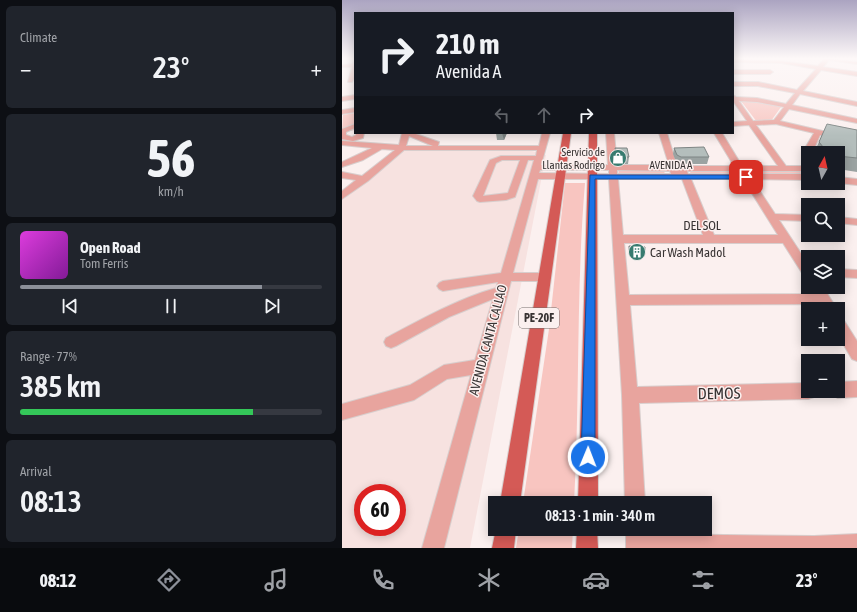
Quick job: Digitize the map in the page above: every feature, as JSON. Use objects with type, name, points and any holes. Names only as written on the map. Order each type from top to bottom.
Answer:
[{"type":"main road","name":"PE-20F","points":[[511,496],[567,134]]},
{"type":"main road","points":[[588,496],[593,134]]},
{"type":"main road","points":[[503,548],[505,536]]},
{"type":"main road","points":[[587,536],[587,548]]},
{"type":"street","points":[[761,85],[857,104]]},
{"type":"street","points":[[776,122],[805,85]]},
{"type":"street","points":[[342,99],[354,97]]},
{"type":"street","points":[[734,98],[757,100],[857,121]]},
{"type":"street","points":[[734,98],[783,168]]},
{"type":"street","points":[[342,112],[354,110]]},
{"type":"street","points":[[734,124],[776,122],[857,141]]},
{"type":"street","points":[[342,131],[354,126]]},
{"type":"street","points":[[810,146],[818,132]]},
{"type":"street","points":[[343,139],[354,133]]},
{"type":"street","points":[[343,139],[353,139],[360,136],[360,134]]},
{"type":"street","points":[[342,196],[402,148],[406,134]]},
{"type":"street","points":[[409,134],[450,147]]},
{"type":"street","points":[[414,136],[426,134]]},
{"type":"street","name":"AVENIDA CANTA CALLAO","points":[[433,548],[531,175],[540,158],[546,134]]},
{"type":"street","points":[[610,134],[630,395],[635,496]]},
{"type":"street","points":[[662,134],[710,239]]},
{"type":"street","points":[[719,134],[739,168]]},
{"type":"street","points":[[343,139],[402,148],[542,148]]},
{"type":"street","points":[[493,148],[497,139]]},
{"type":"street","points":[[342,165],[360,158],[381,146]]},
{"type":"street","points":[[342,157],[360,158]]},
{"type":"street","points":[[525,158],[531,175],[512,195],[486,200],[478,196],[493,162],[496,159],[525,158],[540,158]]},
{"type":"street","name":"AVENIDA A","points":[[680,173],[739,168],[801,169]]},
{"type":"street","name":"AVENIDA A","points":[[531,175],[561,172],[612,172],[801,178]]},
{"type":"street","points":[[845,173],[857,174]]},
{"type":"street","points":[[342,175],[365,179]]},
{"type":"street","points":[[746,177],[801,261]]},
{"type":"street","points":[[845,181],[857,182]]},
{"type":"street","points":[[773,217],[801,218]]},
{"type":"street","points":[[845,221],[857,222]]},
{"type":"street","name":"DEL SOL","points":[[617,239],[787,239]]},
{"type":"street","points":[[845,273],[857,274]]},
{"type":"street","points":[[443,286],[505,277],[545,277]]},
{"type":"street","points":[[391,342],[458,306],[477,298],[501,292]]},
{"type":"street","points":[[623,300],[801,303]]},
{"type":"street","points":[[845,334],[857,354]]},
{"type":"street","points":[[342,412],[414,392],[444,372],[481,366]]},
{"type":"street","points":[[845,390],[857,389]]},
{"type":"street","name":"DEMOS","points":[[630,395],[801,390]]},
{"type":"street","points":[[637,541],[814,548],[857,545]]},
{"type":"shaded area","points":[[741,101],[755,101],[781,107],[771,121],[757,122]]},
{"type":"shaded area","points":[[354,113],[354,130],[342,132],[343,115]]},
{"type":"shaded area","points":[[401,151],[532,151],[546,155],[470,548],[342,548],[342,193]]},
{"type":"shaded area","points":[[619,170],[664,170],[665,175],[618,175]]},
{"type":"shaded area","points":[[689,170],[782,170],[801,171],[801,175],[691,174]]},
{"type":"shaded area","points":[[565,183],[585,183],[580,263],[574,496],[524,496],[549,329]]},
{"type":"shaded area","points":[[518,536],[573,536],[572,548],[516,548]]},
{"type":"building","points":[[827,124],[857,130],[857,158],[845,157],[845,146],[822,146],[819,142]]},
{"type":"building","points":[[704,147],[709,157],[681,157],[677,155],[674,148]]},
{"type":"building","points":[[615,148],[627,148],[629,157],[617,157]]},
{"type":"building","points":[[629,246],[645,247],[645,250],[629,250]]},
{"type":"place","name":"Servicio de Llantas Rodrigo","points":[[618,158]]},
{"type":"place","name":"Car Wash Madol","points":[[637,252]]},
{"type":"route","points":[[588,457],[592,177],[746,177]]}]
